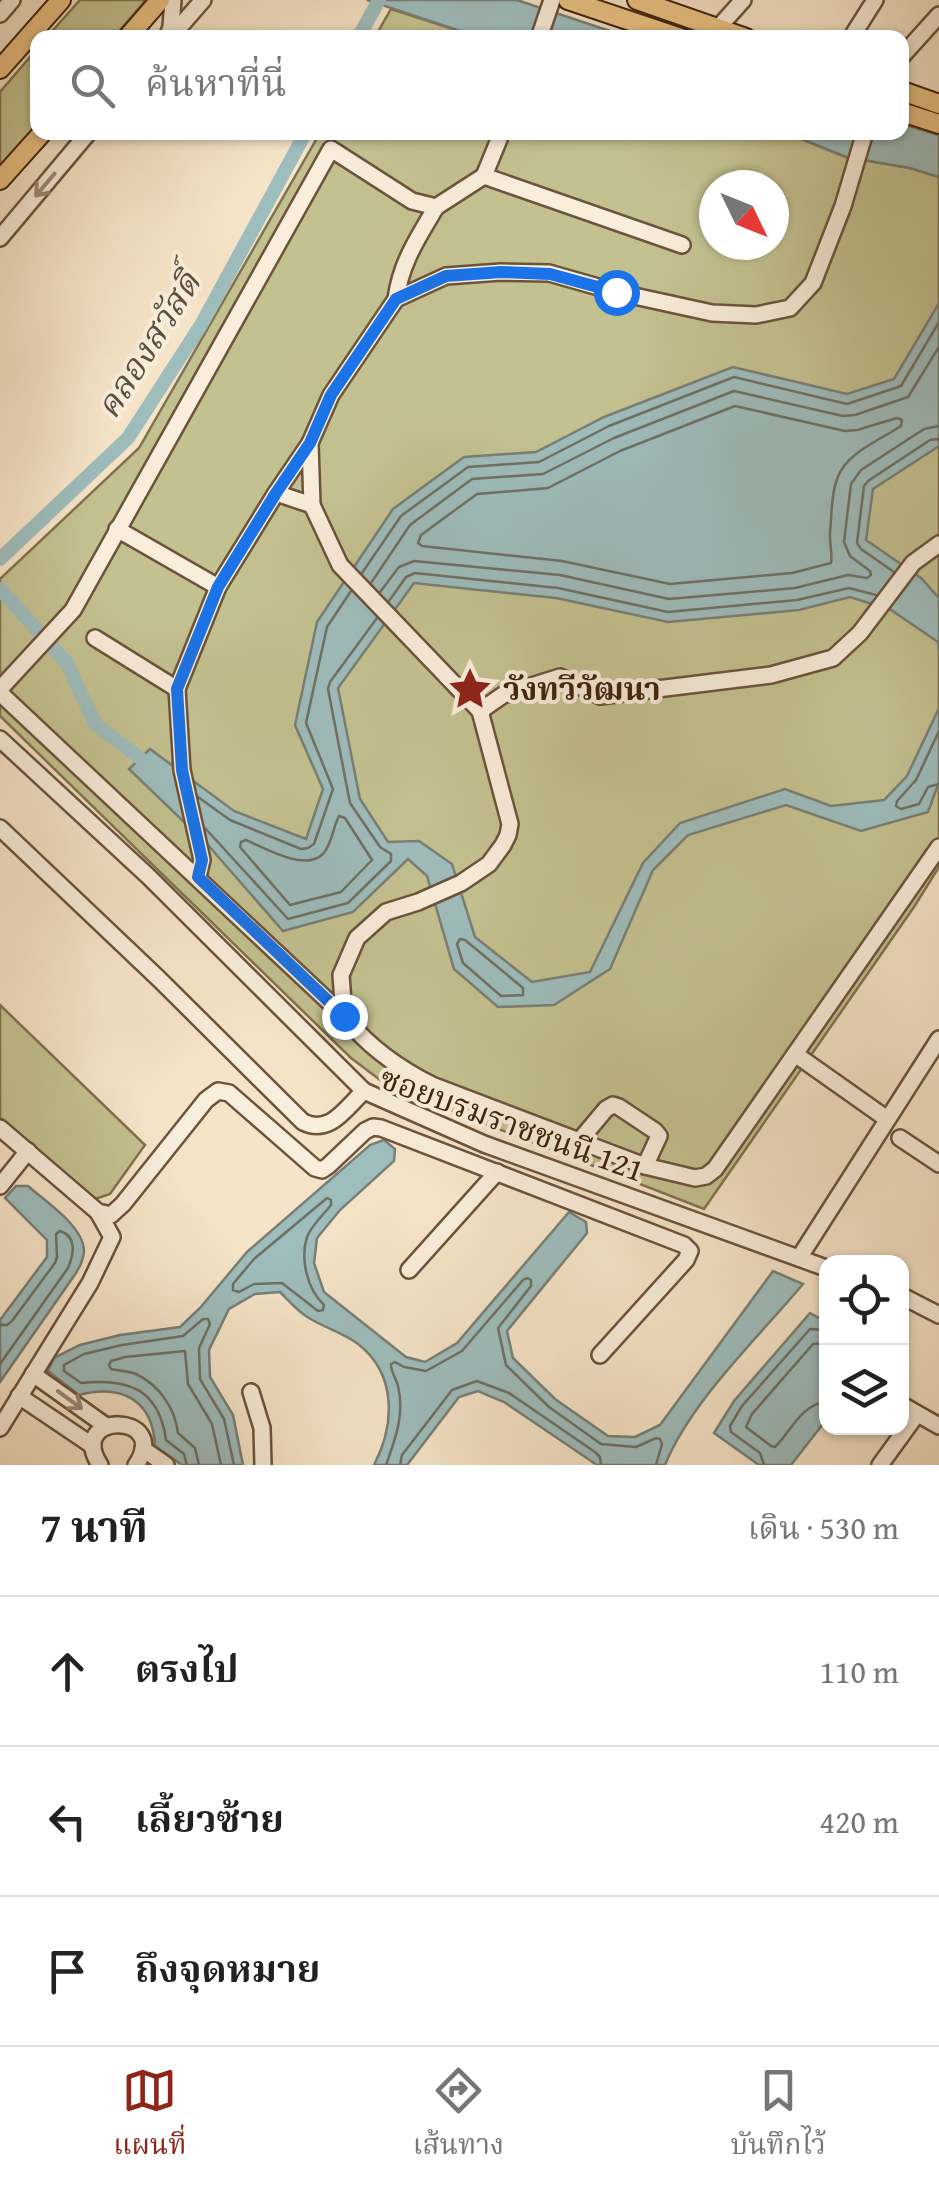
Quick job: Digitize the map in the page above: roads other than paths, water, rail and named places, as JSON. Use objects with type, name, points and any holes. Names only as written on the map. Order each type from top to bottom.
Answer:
[{"type":"main road","points":[[34,30],[61,0]]},
{"type":"main road","points":[[134,30],[160,0]]},
{"type":"main road","points":[[568,0],[657,30]]},
{"type":"main road","points":[[636,0],[724,30]]},
{"type":"main road","points":[[0,69],[30,35]]},
{"type":"main road","points":[[909,93],[939,104]]},
{"type":"main road","points":[[909,114],[939,124]]},
{"type":"main road","points":[[0,180],[35,140]]},
{"type":"street","points":[[0,14],[12,0]]},
{"type":"street","points":[[170,30],[174,0]]},
{"type":"street","points":[[175,30],[203,0]]},
{"type":"street","points":[[718,28],[743,0]]},
{"type":"street","points":[[856,30],[875,0]]},
{"type":"street","points":[[542,30],[550,4]]},
{"type":"street","points":[[909,48],[939,15]]},
{"type":"street","points":[[0,238],[82,140]]},
{"type":"street","points":[[336,140],[74,610],[0,691],[344,1016],[372,1048],[414,1076],[646,1166],[695,1178],[715,1169],[939,847]]},
{"type":"street","points":[[198,877],[202,860],[182,770],[177,689],[218,587],[310,443],[331,395],[396,299],[399,275],[436,207],[484,176],[499,140]]},
{"type":"street","points":[[396,299],[446,276],[501,272],[550,274],[712,313],[756,316],[790,308],[813,283],[844,206],[862,140]]},
{"type":"street","points":[[331,149],[412,201],[436,207]]},
{"type":"street","points":[[484,176],[682,245]]},
{"type":"street","points":[[310,443],[312,505],[340,566],[480,711],[510,824],[490,864],[462,883],[386,912],[358,938],[341,975],[344,1016]]},
{"type":"street","points":[[276,493],[312,505]]},
{"type":"street","points":[[117,530],[218,587]]},
{"type":"street","points":[[480,711],[503,695],[560,677],[600,696],[771,675],[833,658],[860,633],[914,562],[939,544]]},
{"type":"street","points":[[95,638],[177,689]]},
{"type":"street","points":[[0,739],[148,876],[364,1092]]},
{"type":"street","name":"ซอยบรมราชชนนี 121","points":[[0,828],[160,979],[303,1122],[314,1127],[328,1125],[364,1092],[484,1144],[819,1265]]},
{"type":"street","points":[[314,989],[341,975]]},
{"type":"street","points":[[799,1258],[939,1039]]},
{"type":"street","points":[[795,1054],[888,1118]]},
{"type":"street","points":[[98,1212],[111,1215],[123,1204],[206,1100],[218,1091],[229,1093],[314,1168],[322,1170],[373,1127],[684,1245],[690,1251],[600,1355]]},
{"type":"street","points":[[580,1140],[606,1109],[619,1107],[659,1136],[646,1166]]},
{"type":"street","points":[[0,1128],[98,1212],[112,1237],[90,1284],[0,1428]]},
{"type":"street","points":[[900,1138],[939,1164]]},
{"type":"street","points":[[0,1186],[28,1151]]},
{"type":"street","points":[[409,1270],[496,1172]]},
{"type":"street","points":[[909,1300],[939,1315]]},
{"type":"street","points":[[33,1374],[106,1426]]},
{"type":"street","points":[[252,1392],[262,1428],[263,1465]]},
{"type":"street","points":[[19,1396],[93,1446]]},
{"type":"street","points":[[909,1409],[939,1426]]},
{"type":"street","points":[[880,1465],[918,1414]]},
{"type":"street","points":[[100,1465],[93,1446],[98,1434],[106,1426],[121,1423],[139,1435],[139,1457],[166,1465]]},
{"type":"water","points":[[367,0],[517,0],[607,30],[457,30]]},
{"type":"water","points":[[909,126],[939,135],[939,177],[846,157],[804,140],[909,140]]},
{"type":"water","points":[[939,303],[939,446],[873,489],[866,540],[921,578],[939,598],[939,651],[938,642],[891,610],[850,597],[799,610],[668,622],[556,598],[414,583],[338,688],[360,799],[388,842],[419,841],[452,864],[475,937],[532,982],[590,972],[643,863],[680,823],[785,789],[831,806],[884,800],[907,776],[939,708],[939,782],[928,812],[861,831],[786,805],[688,835],[653,870],[610,969],[554,1005],[498,1007],[454,969],[427,876],[408,859],[353,912],[283,931],[208,845],[129,769],[150,749],[234,811],[306,839],[323,789],[295,725],[317,622],[393,509],[464,457],[536,452],[604,417],[733,367],[847,394],[894,379]]},
{"type":"water","points":[[384,1140],[395,1149],[394,1161],[340,1210],[317,1238],[314,1263],[324,1292],[406,1357],[425,1362],[457,1343],[569,1212],[586,1222],[587,1233],[507,1331],[513,1358],[555,1399],[608,1436],[635,1437],[660,1425],[773,1271],[803,1284],[708,1394],[665,1465],[597,1465],[504,1402],[478,1391],[459,1397],[407,1465],[374,1465],[388,1417],[386,1385],[380,1370],[358,1344],[305,1316],[280,1292],[255,1294],[229,1309],[209,1350],[210,1377],[233,1415],[243,1465],[182,1465],[155,1446],[148,1417],[132,1399],[109,1392],[79,1395],[48,1371],[54,1358],[80,1345],[180,1327],[247,1252],[370,1145]]},
{"type":"water","points":[[16,1186],[28,1186],[62,1215],[77,1232],[84,1253],[76,1273],[0,1382],[0,1320],[47,1257],[47,1240],[5,1198]]},
{"type":"water","points":[[810,1313],[819,1318],[819,1429],[791,1465],[759,1465],[714,1433],[734,1401]]},
{"type":"waterway","name":"คลองสวัสดิ์","points":[[362,30],[379,0]]},
{"type":"waterway","name":"คลองสวัสดิ์","points":[[0,559],[128,438],[201,325],[302,140]]},
{"type":"waterway","points":[[0,589],[67,663],[95,724],[140,758]]},
{"type":"place","name":"วังทวีวัฒนา","points":[[470,689]]}]
